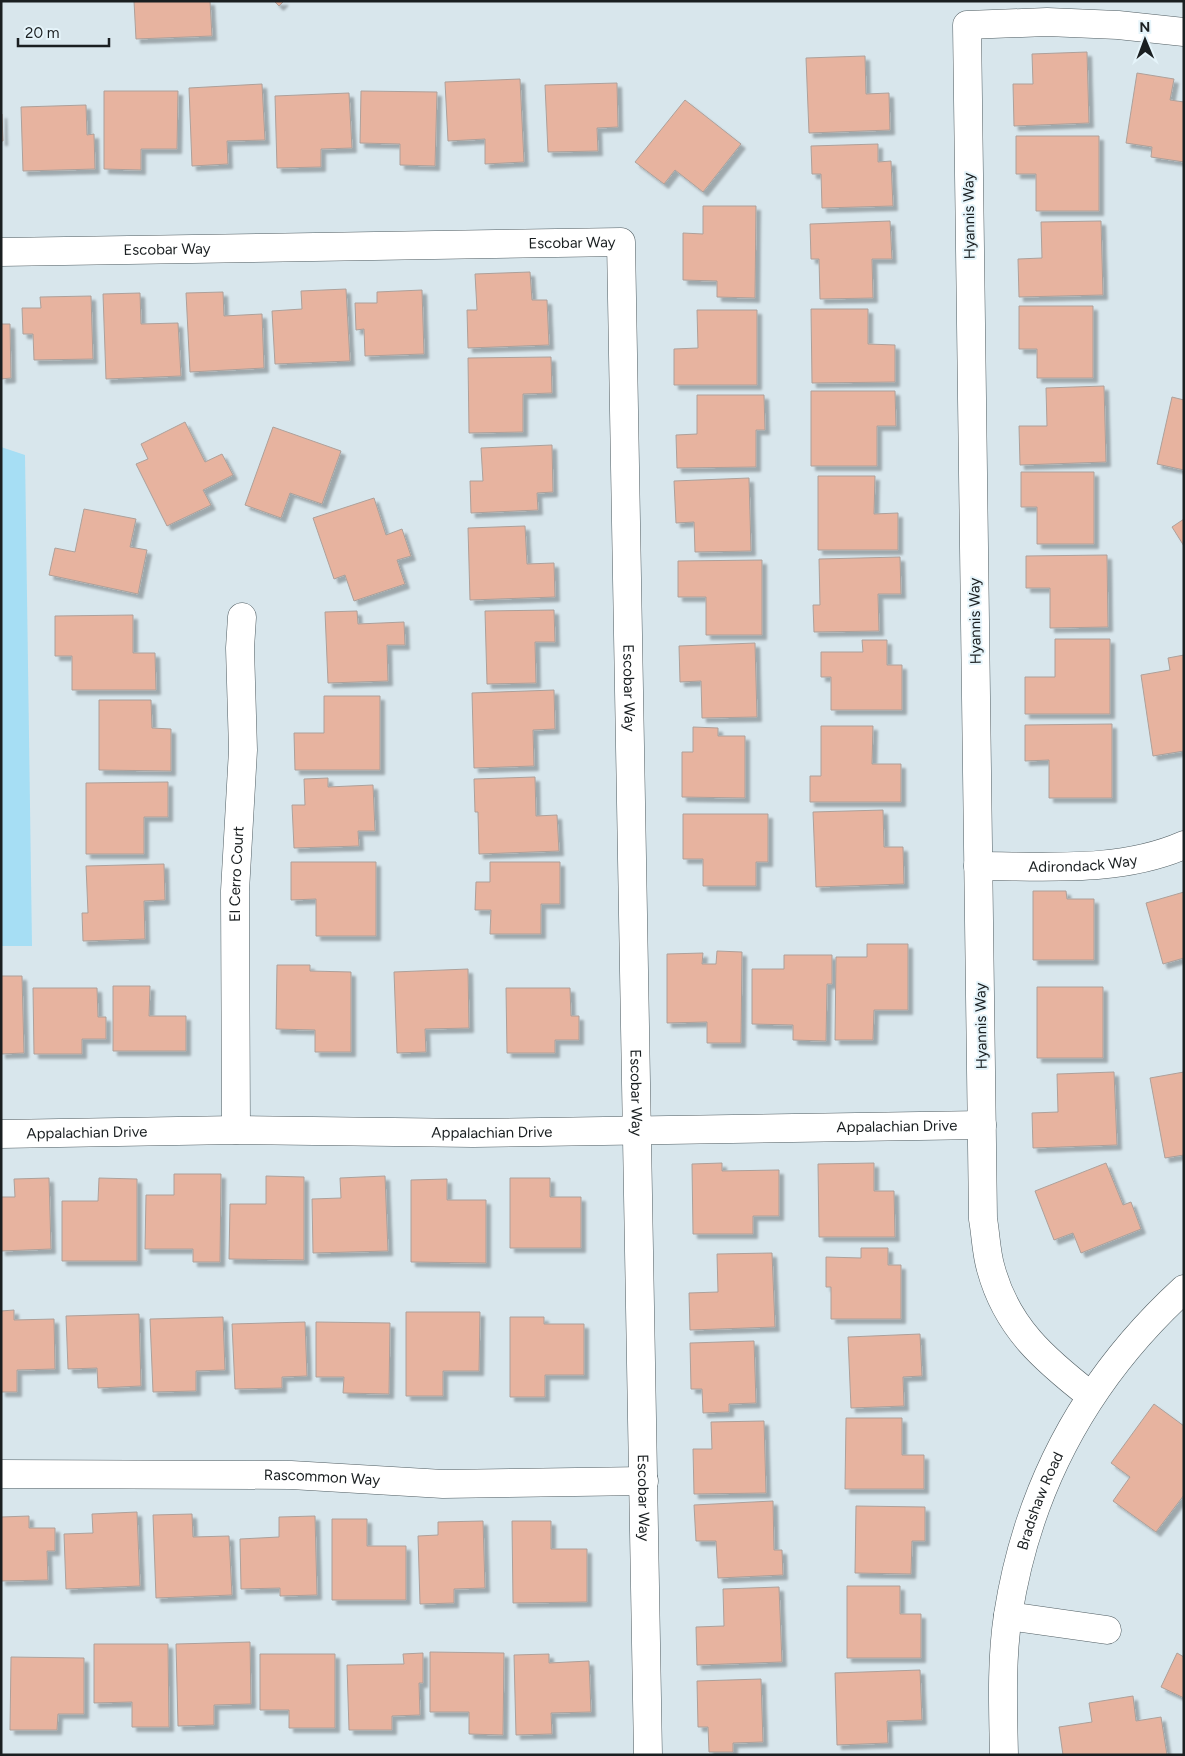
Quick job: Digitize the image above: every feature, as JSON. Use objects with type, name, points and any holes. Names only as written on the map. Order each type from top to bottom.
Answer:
[{"type":"street","name":"Hyannis Way","points":[[1091,1396],[1035,1350],[1012,1318],[997,1290],[990,1267],[983,1219],[967,25],[1056,22],[1118,25],[1184,32]]},
{"type":"street","name":"Escobar Way","points":[[1,252],[621,242],[648,1755]]},
{"type":"street","name":"El Cerro Court","points":[[236,1130],[234,890],[243,750],[240,648],[242,617]]},
{"type":"street","name":"Adirondack Way","points":[[978,866],[1096,865],[1146,858],[1184,845]]},
{"type":"street","name":"Appalachian Drive","points":[[1,1134],[236,1130],[473,1133],[982,1125]]},
{"type":"street","name":"Bradshaw Road","points":[[1004,1755],[1003,1670],[1008,1616],[1021,1548],[1040,1495],[1063,1443],[1091,1396],[1119,1356],[1157,1313],[1184,1289]]},
{"type":"street","name":"Rascommon Way","points":[[1,1474],[291,1475],[443,1484],[644,1481]]},
{"type":"street","points":[[1008,1616],[1107,1630]]},
{"type":"shaded area","points":[[1,447],[25,455],[32,946],[1,946]]},
{"type":"building","points":[[134,1],[210,1],[212,36],[136,39]]},
{"type":"building","points":[[274,1],[284,1],[279,6]]},
{"type":"building","points":[[1087,52],[1089,123],[1014,126],[1013,84],[1033,84],[1032,54]]},
{"type":"building","points":[[865,56],[866,94],[889,93],[890,130],[809,133],[806,58]]},
{"type":"building","points":[[1137,73],[1174,79],[1170,100],[1184,102],[1184,162],[1151,157],[1152,147],[1126,143]]},
{"type":"building","points":[[520,79],[524,162],[485,164],[485,139],[448,141],[445,82]]},
{"type":"building","points":[[617,83],[618,127],[597,128],[598,151],[548,152],[545,85]]},
{"type":"building","points":[[262,84],[265,140],[227,141],[228,164],[192,166],[189,88]]},
{"type":"building","points":[[104,91],[178,91],[177,149],[141,149],[141,170],[104,169]]},
{"type":"building","points":[[361,91],[437,92],[435,166],[400,165],[400,144],[360,143]]},
{"type":"building","points":[[349,93],[352,148],[321,149],[321,167],[277,168],[275,96]]},
{"type":"building","points":[[685,100],[741,144],[703,192],[675,170],[664,184],[635,162]]},
{"type":"building","points":[[86,105],[87,135],[94,134],[95,169],[23,171],[21,107]]},
{"type":"building","points":[[2,114],[3,141],[1,141]]},
{"type":"building","points":[[1016,136],[1099,136],[1099,211],[1036,211],[1036,174],[1016,174]]},
{"type":"building","points":[[878,144],[878,162],[891,161],[893,206],[822,208],[821,174],[812,174],[811,146]]},
{"type":"building","points":[[703,206],[756,206],[755,298],[717,297],[717,281],[683,280],[683,233],[703,234]]},
{"type":"building","points":[[890,221],[892,259],[872,259],[873,298],[820,299],[819,259],[811,259],[810,224]]},
{"type":"building","points":[[1101,221],[1103,295],[1019,297],[1018,259],[1042,258],[1041,222]]},
{"type":"building","points":[[530,272],[532,300],[547,300],[549,345],[468,348],[467,310],[477,310],[475,274]]},
{"type":"building","points":[[346,289],[350,361],[275,364],[272,311],[302,309],[301,291]]},
{"type":"building","points":[[422,290],[424,354],[365,356],[364,329],[356,330],[355,303],[377,303],[377,292]]},
{"type":"building","points":[[223,292],[224,316],[262,314],[264,368],[190,372],[186,293]]},
{"type":"building","points":[[140,293],[141,324],[178,323],[181,376],[106,379],[103,294]]},
{"type":"building","points":[[91,296],[93,359],[34,360],[33,334],[23,334],[22,308],[41,308],[40,297]]},
{"type":"building","points":[[1019,306],[1093,306],[1093,378],[1037,378],[1037,349],[1019,349]]},
{"type":"building","points":[[811,309],[868,309],[868,344],[895,345],[895,382],[812,383]]},
{"type":"building","points":[[697,310],[757,310],[757,385],[674,385],[674,349],[698,348]]},
{"type":"building","points":[[1,324],[10,324],[11,378],[1,379]]},
{"type":"building","points":[[551,357],[552,393],[523,394],[523,432],[469,433],[468,358]]},
{"type":"building","points":[[1104,386],[1106,462],[1020,465],[1019,426],[1047,426],[1046,388]]},
{"type":"building","points":[[811,391],[895,391],[896,426],[877,426],[877,466],[811,466]]},
{"type":"building","points":[[697,395],[764,395],[765,430],[756,430],[756,467],[677,468],[676,435],[697,434]]},
{"type":"building","points":[[1172,397],[1184,400],[1184,470],[1157,464]]},
{"type":"building","points":[[185,422],[205,462],[222,454],[233,475],[203,490],[211,505],[167,526],[136,464],[148,459],[141,444]]},
{"type":"building","points":[[273,427],[341,451],[322,504],[290,493],[281,518],[245,505]]},
{"type":"building","points":[[552,445],[553,492],[537,493],[538,510],[471,513],[470,481],[483,481],[481,448]]},
{"type":"building","points":[[1021,472],[1094,472],[1094,544],[1037,544],[1037,507],[1021,507]]},
{"type":"building","points":[[818,476],[875,476],[874,514],[898,513],[898,550],[818,550]]},
{"type":"building","points":[[749,478],[751,551],[695,552],[694,522],[676,523],[674,481]]},
{"type":"building","points":[[374,498],[386,535],[402,529],[411,556],[397,560],[405,584],[354,601],[345,575],[334,579],[313,518]]},
{"type":"building","points":[[84,509],[136,519],[130,547],[147,550],[138,594],[49,575],[55,548],[75,552]]},
{"type":"building","points":[[1184,519],[1184,546],[1172,527]]},
{"type":"building","points":[[525,526],[527,564],[554,563],[555,597],[470,600],[468,528]]},
{"type":"building","points":[[1107,555],[1108,627],[1050,628],[1050,588],[1026,588],[1026,556]]},
{"type":"building","points":[[900,557],[901,594],[878,594],[879,631],[814,632],[813,605],[820,605],[819,559]]},
{"type":"building","points":[[762,560],[762,635],[706,635],[706,597],[678,597],[678,561]]},
{"type":"building","points":[[554,610],[555,642],[535,642],[536,683],[487,684],[485,611]]},
{"type":"building","points":[[357,611],[358,624],[404,622],[405,645],[387,645],[388,681],[328,683],[325,612]]},
{"type":"building","points":[[133,615],[133,653],[155,653],[156,690],[72,690],[72,656],[55,656],[55,616]]},
{"type":"building","points":[[1055,639],[1110,639],[1110,714],[1025,714],[1025,677],[1055,677]]},
{"type":"building","points":[[862,640],[887,640],[887,665],[902,665],[902,710],[831,710],[831,677],[821,677],[821,652],[863,652]]},
{"type":"building","points":[[755,643],[757,717],[702,718],[701,681],[680,682],[679,646]]},
{"type":"building","points":[[1184,655],[1184,751],[1153,756],[1141,675],[1170,670],[1168,658]]},
{"type":"building","points":[[554,690],[555,729],[533,730],[534,766],[474,768],[472,693]]},
{"type":"building","points":[[324,696],[380,696],[380,770],[295,770],[294,733],[324,733]]},
{"type":"building","points":[[99,700],[151,700],[152,728],[171,729],[171,771],[99,770]]},
{"type":"building","points":[[1112,724],[1112,798],[1049,798],[1049,760],[1025,761],[1025,725]]},
{"type":"building","points":[[821,726],[873,726],[872,764],[901,764],[901,802],[810,802],[810,776],[821,776]]},
{"type":"building","points":[[693,727],[718,728],[718,736],[745,736],[745,798],[682,797],[682,752],[693,752]]},
{"type":"building","points":[[535,777],[536,816],[557,815],[559,851],[479,854],[478,812],[475,812],[474,779]]},
{"type":"building","points":[[328,778],[328,787],[373,785],[375,831],[358,831],[359,846],[294,848],[292,805],[305,805],[304,779]]},
{"type":"building","points":[[168,782],[168,817],[144,817],[144,854],[86,854],[86,783]]},
{"type":"building","points":[[883,810],[884,847],[903,847],[904,884],[816,887],[813,812]]},
{"type":"building","points":[[683,814],[768,814],[768,862],[756,862],[756,886],[703,886],[703,859],[683,859]]},
{"type":"building","points":[[291,862],[376,862],[376,936],[316,936],[316,899],[291,900]]},
{"type":"building","points":[[490,862],[560,862],[560,904],[541,904],[541,934],[490,934],[491,910],[475,910],[476,882],[490,882]]},
{"type":"building","points":[[164,864],[165,900],[144,901],[145,939],[83,941],[82,913],[88,913],[86,866]]},
{"type":"building","points":[[1033,891],[1066,891],[1067,899],[1094,899],[1094,960],[1033,960]]},
{"type":"building","points":[[1184,892],[1184,958],[1163,964],[1146,903]]},
{"type":"building","points":[[867,944],[908,944],[908,1010],[874,1010],[873,1040],[835,1040],[836,957],[867,957]]},
{"type":"building","points":[[717,951],[742,952],[741,1043],[707,1043],[707,1022],[667,1023],[667,954],[703,953],[702,964],[716,964]]},
{"type":"building","points":[[784,955],[832,955],[832,984],[827,984],[826,1041],[793,1040],[793,1025],[752,1024],[752,969],[784,969]]},
{"type":"building","points":[[277,965],[310,965],[310,971],[351,972],[351,1052],[315,1052],[315,1030],[276,1029]]},
{"type":"building","points":[[468,969],[469,1028],[425,1029],[426,1052],[397,1053],[394,972]]},
{"type":"building","points":[[1,976],[22,976],[24,1053],[1,1054]]},
{"type":"building","points":[[113,986],[150,986],[149,1016],[186,1016],[186,1051],[113,1051]]},
{"type":"building","points":[[1037,987],[1103,987],[1103,1058],[1037,1058]]},
{"type":"building","points":[[33,988],[97,988],[98,1017],[106,1017],[106,1039],[82,1039],[82,1054],[34,1054]]},
{"type":"building","points":[[506,988],[570,988],[571,1016],[579,1016],[579,1040],[555,1040],[555,1053],[507,1053]]},
{"type":"building","points":[[1114,1072],[1117,1145],[1033,1148],[1032,1113],[1058,1112],[1057,1074]]},
{"type":"building","points":[[1184,1072],[1184,1155],[1165,1158],[1150,1078]]},
{"type":"building","points":[[722,1163],[722,1171],[779,1170],[779,1216],[753,1216],[753,1234],[693,1234],[692,1164]]},
{"type":"building","points":[[874,1163],[874,1191],[894,1191],[895,1237],[819,1237],[818,1164]]},
{"type":"building","points":[[1106,1163],[1123,1205],[1131,1202],[1141,1229],[1081,1253],[1073,1233],[1054,1240],[1035,1191]]},
{"type":"building","points":[[174,1174],[221,1174],[220,1262],[193,1262],[193,1249],[145,1249],[146,1195],[174,1195]]},
{"type":"building","points":[[266,1176],[304,1177],[304,1260],[229,1259],[230,1204],[266,1204]]},
{"type":"building","points":[[385,1176],[388,1251],[313,1253],[312,1199],[341,1198],[340,1178]]},
{"type":"building","points":[[49,1178],[51,1249],[1,1251],[1,1197],[15,1197],[14,1179]]},
{"type":"building","points":[[99,1178],[137,1179],[137,1261],[62,1261],[62,1201],[98,1201]]},
{"type":"building","points":[[510,1178],[550,1178],[550,1197],[581,1197],[581,1248],[510,1248]]},
{"type":"building","points":[[447,1179],[447,1200],[486,1200],[486,1263],[411,1262],[411,1180]]},
{"type":"building","points":[[861,1248],[888,1248],[888,1265],[901,1265],[901,1319],[831,1319],[831,1287],[826,1287],[826,1257],[861,1258]]},
{"type":"building","points":[[772,1253],[775,1327],[690,1330],[689,1293],[718,1292],[717,1254]]},
{"type":"building","points":[[14,1310],[14,1320],[54,1319],[55,1369],[17,1370],[17,1392],[1,1392],[1,1311]]},
{"type":"building","points":[[406,1312],[480,1312],[479,1371],[443,1371],[443,1396],[406,1396]]},
{"type":"building","points":[[139,1314],[141,1386],[98,1388],[97,1368],[68,1369],[66,1316]]},
{"type":"building","points":[[223,1317],[225,1370],[196,1371],[196,1391],[153,1392],[150,1319]]},
{"type":"building","points":[[510,1317],[544,1317],[544,1324],[584,1324],[584,1375],[545,1375],[545,1397],[510,1397]]},
{"type":"building","points":[[305,1322],[307,1376],[282,1377],[282,1388],[235,1389],[232,1324]]},
{"type":"building","points":[[316,1322],[390,1323],[389,1394],[343,1393],[344,1377],[316,1377]]},
{"type":"building","points":[[920,1334],[922,1376],[903,1377],[904,1406],[851,1408],[848,1337]]},
{"type":"building","points":[[754,1341],[756,1403],[729,1404],[729,1412],[703,1413],[702,1389],[691,1389],[690,1343]]},
{"type":"building","points":[[1154,1404],[1184,1426],[1184,1495],[1156,1532],[1113,1501],[1130,1477],[1111,1463]]},
{"type":"building","points":[[846,1418],[902,1418],[902,1455],[924,1455],[924,1489],[845,1489]]},
{"type":"building","points":[[764,1421],[766,1493],[694,1494],[693,1449],[712,1449],[711,1422]]},
{"type":"building","points":[[773,1501],[774,1550],[782,1550],[783,1575],[718,1578],[716,1541],[696,1541],[694,1505]]},
{"type":"building","points":[[856,1506],[925,1507],[925,1541],[912,1541],[911,1574],[855,1573]]},
{"type":"building","points":[[137,1512],[140,1586],[66,1589],[64,1534],[93,1533],[92,1514]]},
{"type":"building","points":[[192,1514],[193,1537],[229,1536],[232,1595],[156,1598],[153,1515]]},
{"type":"building","points":[[29,1516],[29,1528],[55,1528],[55,1551],[47,1551],[48,1580],[1,1581],[1,1517]]},
{"type":"building","points":[[315,1516],[317,1595],[280,1596],[280,1588],[241,1589],[240,1539],[279,1537],[279,1517]]},
{"type":"building","points":[[332,1519],[367,1519],[367,1546],[406,1546],[406,1600],[332,1600]]},
{"type":"building","points":[[483,1521],[485,1588],[454,1589],[454,1603],[420,1604],[418,1536],[438,1535],[438,1522]]},
{"type":"building","points":[[512,1521],[551,1521],[551,1549],[587,1549],[587,1602],[513,1603]]},
{"type":"building","points":[[847,1586],[900,1586],[900,1614],[921,1614],[921,1658],[847,1658]]},
{"type":"building","points":[[779,1587],[782,1662],[697,1665],[696,1627],[724,1626],[723,1589]]},
{"type":"building","points":[[250,1642],[251,1704],[214,1705],[214,1725],[178,1726],[176,1644]]},
{"type":"building","points":[[94,1644],[168,1644],[169,1727],[132,1727],[132,1702],[94,1703]]},
{"type":"building","points":[[430,1652],[504,1653],[503,1735],[469,1734],[469,1712],[430,1712]]},
{"type":"building","points":[[423,1653],[423,1683],[419,1683],[420,1715],[392,1716],[392,1730],[349,1730],[347,1665],[404,1664],[403,1654]]},
{"type":"building","points":[[1177,1653],[1184,1657],[1184,1698],[1161,1687]]},
{"type":"building","points":[[260,1654],[335,1654],[335,1728],[289,1728],[289,1710],[260,1710]]},
{"type":"building","points":[[549,1654],[549,1663],[589,1661],[591,1712],[551,1713],[552,1734],[516,1735],[514,1655]]},
{"type":"building","points":[[11,1657],[84,1658],[84,1714],[58,1714],[57,1730],[10,1730]]},
{"type":"building","points":[[920,1670],[922,1720],[887,1721],[888,1743],[837,1745],[835,1673]]},
{"type":"building","points":[[761,1679],[763,1742],[733,1743],[733,1752],[709,1752],[708,1727],[698,1727],[697,1681]]},
{"type":"building","points":[[1133,1696],[1136,1721],[1161,1717],[1167,1755],[1063,1755],[1059,1727],[1092,1722],[1089,1703]]}]
